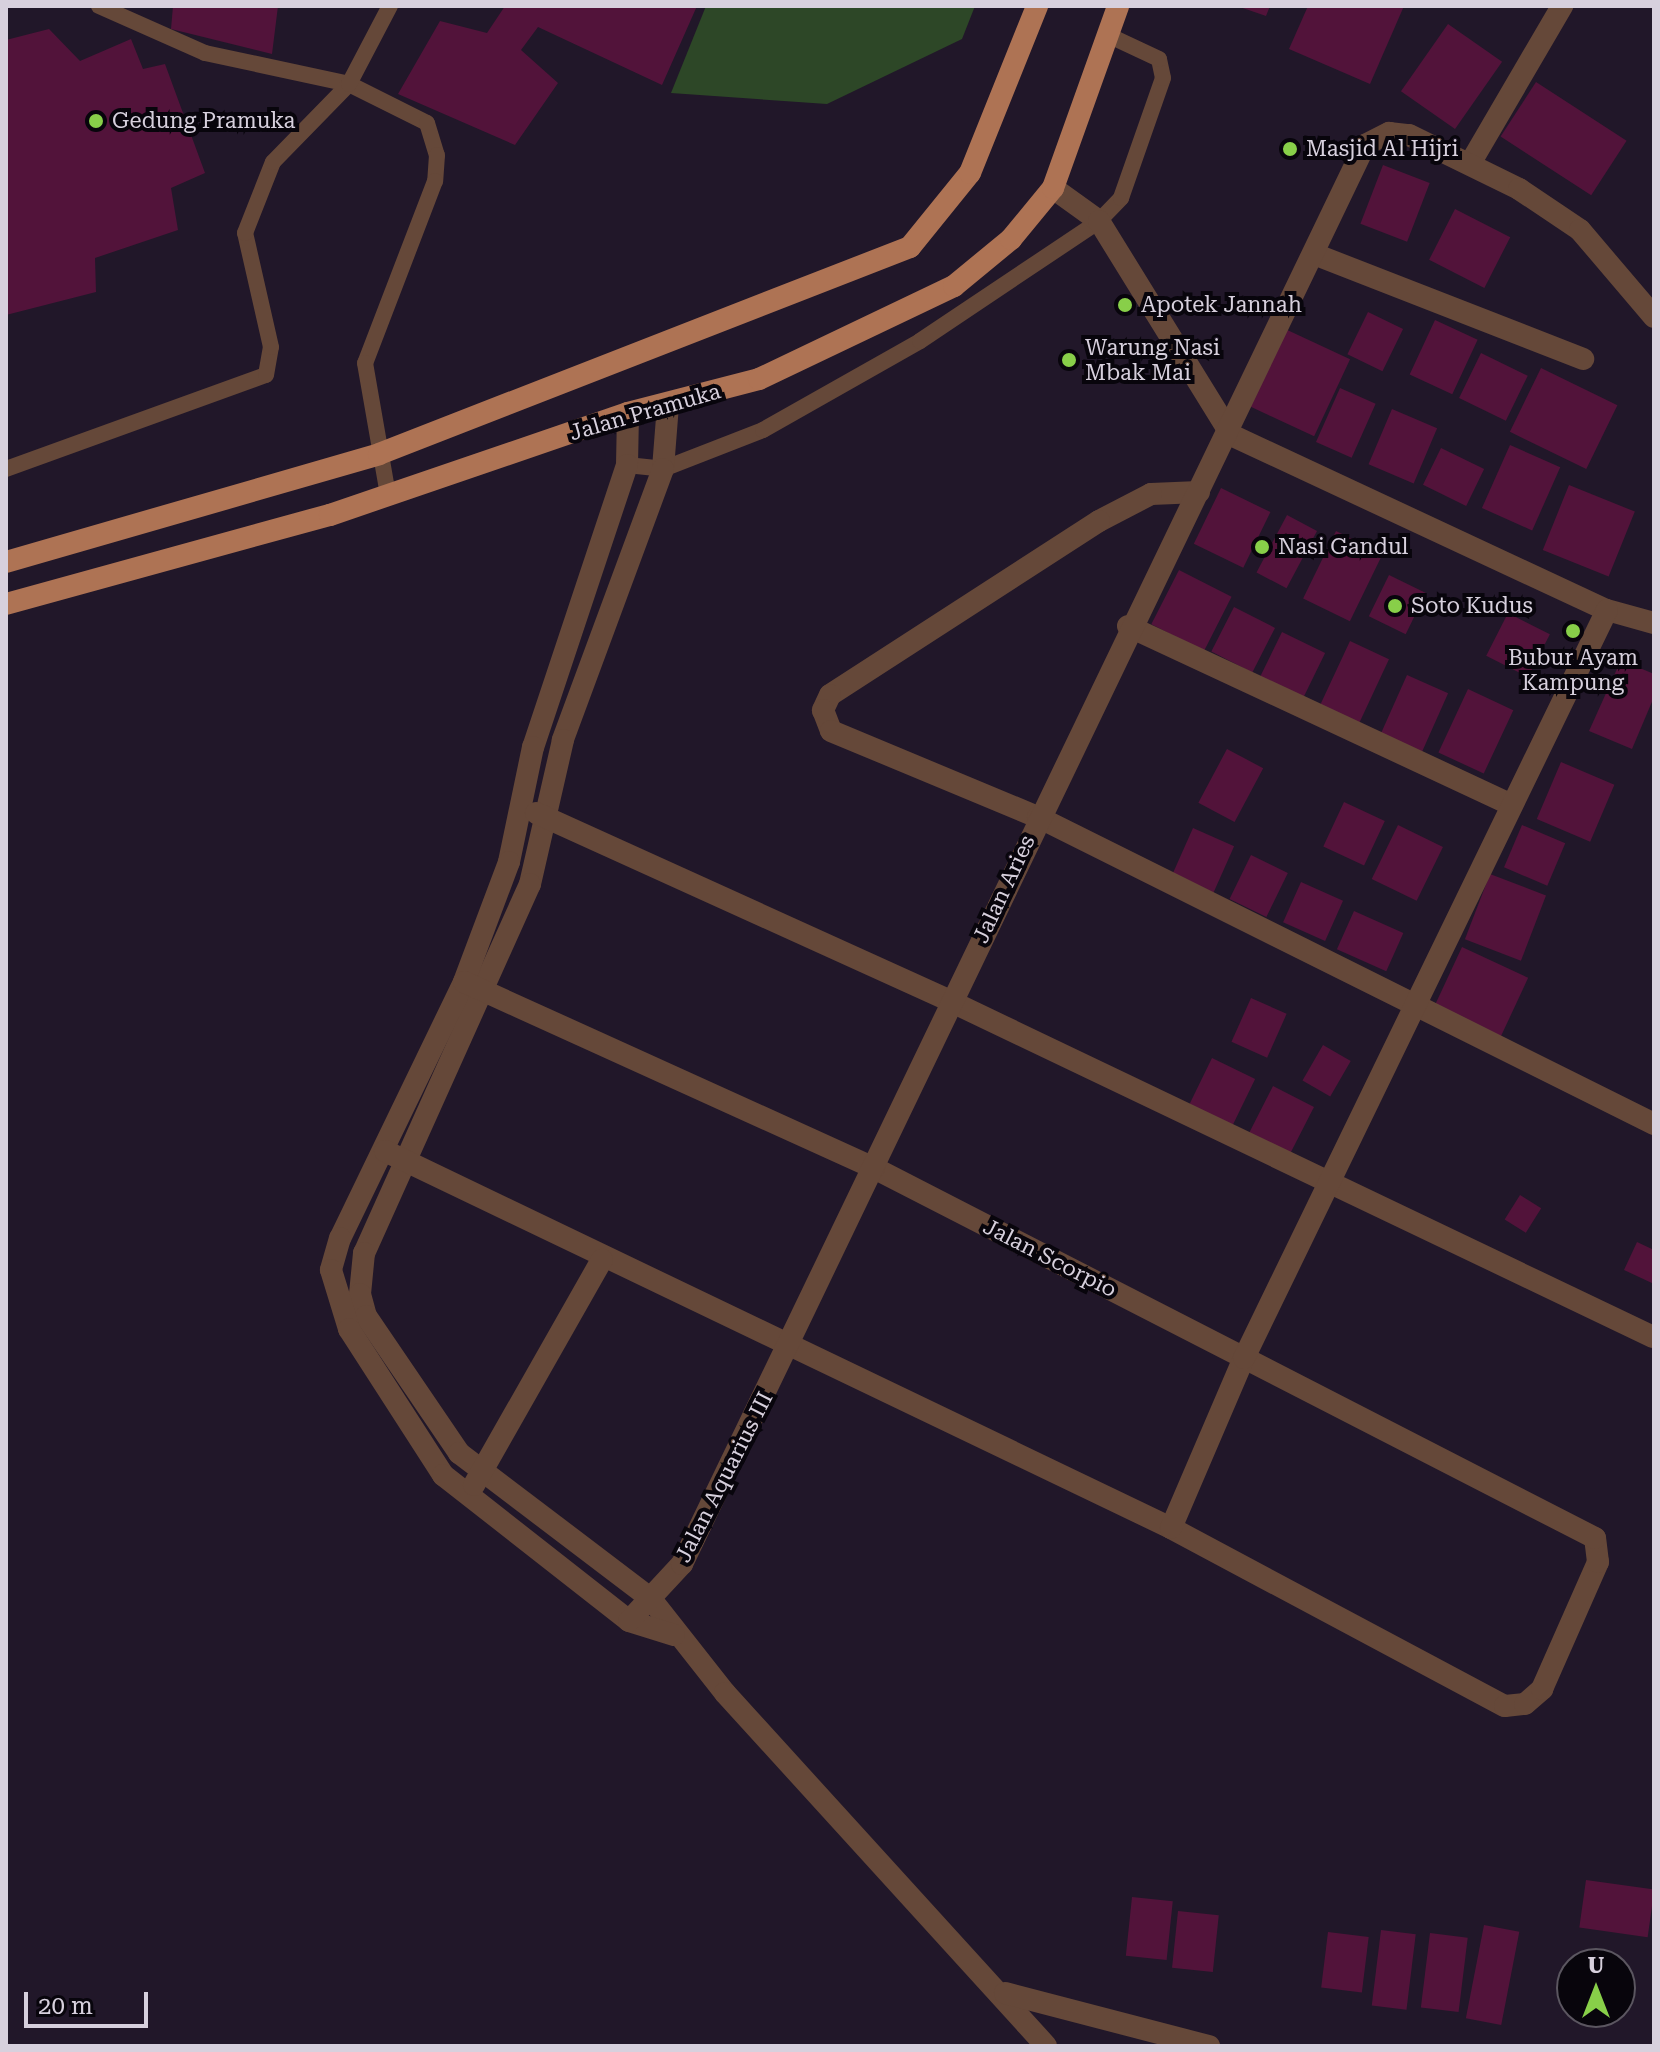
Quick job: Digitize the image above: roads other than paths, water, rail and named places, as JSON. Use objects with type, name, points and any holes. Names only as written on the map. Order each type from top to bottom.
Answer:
[{"type":"main road","points":[[6,562],[379,454],[910,247],[970,173],[1037,6]]},
{"type":"main road","name":"Jalan Pramuka","points":[[6,604],[388,495],[628,413],[759,379],[954,286],[1011,239],[1053,188],[1118,6]]},
{"type":"street","points":[[1562,6],[1471,162],[1580,230],[1650,305]]},
{"type":"street","name":"Jalan Aries","points":[[789,1350],[1128,626],[1231,435],[1314,254],[1374,138],[1409,135],[1471,162]]},
{"type":"street","points":[[1053,188],[1099,221],[1231,435],[1607,610],[1654,623]]},
{"type":"street","points":[[1314,254],[1583,359]]},
{"type":"street","points":[[668,405],[663,469],[563,740],[550,819],[486,995],[364,1253],[360,1294],[414,1392],[481,1476],[651,1599],[674,1635],[1005,1993],[1044,2045],[1064,2011]]},
{"type":"street","points":[[628,413],[627,465],[533,747],[522,807],[464,982],[385,1151],[340,1238],[331,1270],[338,1302],[385,1395],[465,1496],[629,1621],[674,1635]]},
{"type":"street","points":[[1199,492],[1151,494],[1099,521],[823,700],[831,731],[1038,817],[1654,1124]]},
{"type":"street","points":[[385,1151],[405,1167],[1171,1528],[1244,1358],[1510,804],[1607,610]]},
{"type":"street","points":[[1128,626],[1510,804]]},
{"type":"street","points":[[522,807],[952,1002],[1653,1337]]},
{"type":"street","name":"Jalan Scorpio","points":[[464,982],[486,995],[874,1168],[1601,1545],[1542,1689],[1525,1704],[1505,1706],[1171,1528]]},
{"type":"street","points":[[465,1496],[481,1476],[602,1260]]},
{"type":"street","name":"Jalan Aquarius III","points":[[651,1599],[682,1564],[789,1350]]},
{"type":"street","points":[[629,1621],[651,1599]]},
{"type":"street","points":[[1005,1993],[1064,2011],[1209,2046]]},
{"type":"lane","points":[[99,6],[205,53],[349,84],[427,123],[437,155],[435,181],[365,363],[388,495]]},
{"type":"lane","points":[[6,469],[241,390],[266,375],[271,347],[245,233],[273,162],[349,84],[390,6]]},
{"type":"lane","points":[[627,465],[663,469],[789,416],[920,341],[1099,221],[1121,198],[1163,78],[1159,59],[1108,35]]},
{"type":"place","name":"Gedung Pramuka","points":[[96,121]]},
{"type":"place","name":"Masjid Al Hijri","points":[[1290,149]]},
{"type":"place","name":"Apotek Jannah","points":[[1125,305]]},
{"type":"place","name":"Warung Nasi Mbak Mai","points":[[1069,360]]},
{"type":"place","name":"Nasi Gandul","points":[[1262,547]]},
{"type":"place","name":"Soto Kudus","points":[[1395,606]]},
{"type":"place","name":"Bubur Ayam Kampung","points":[[1573,631]]}]
